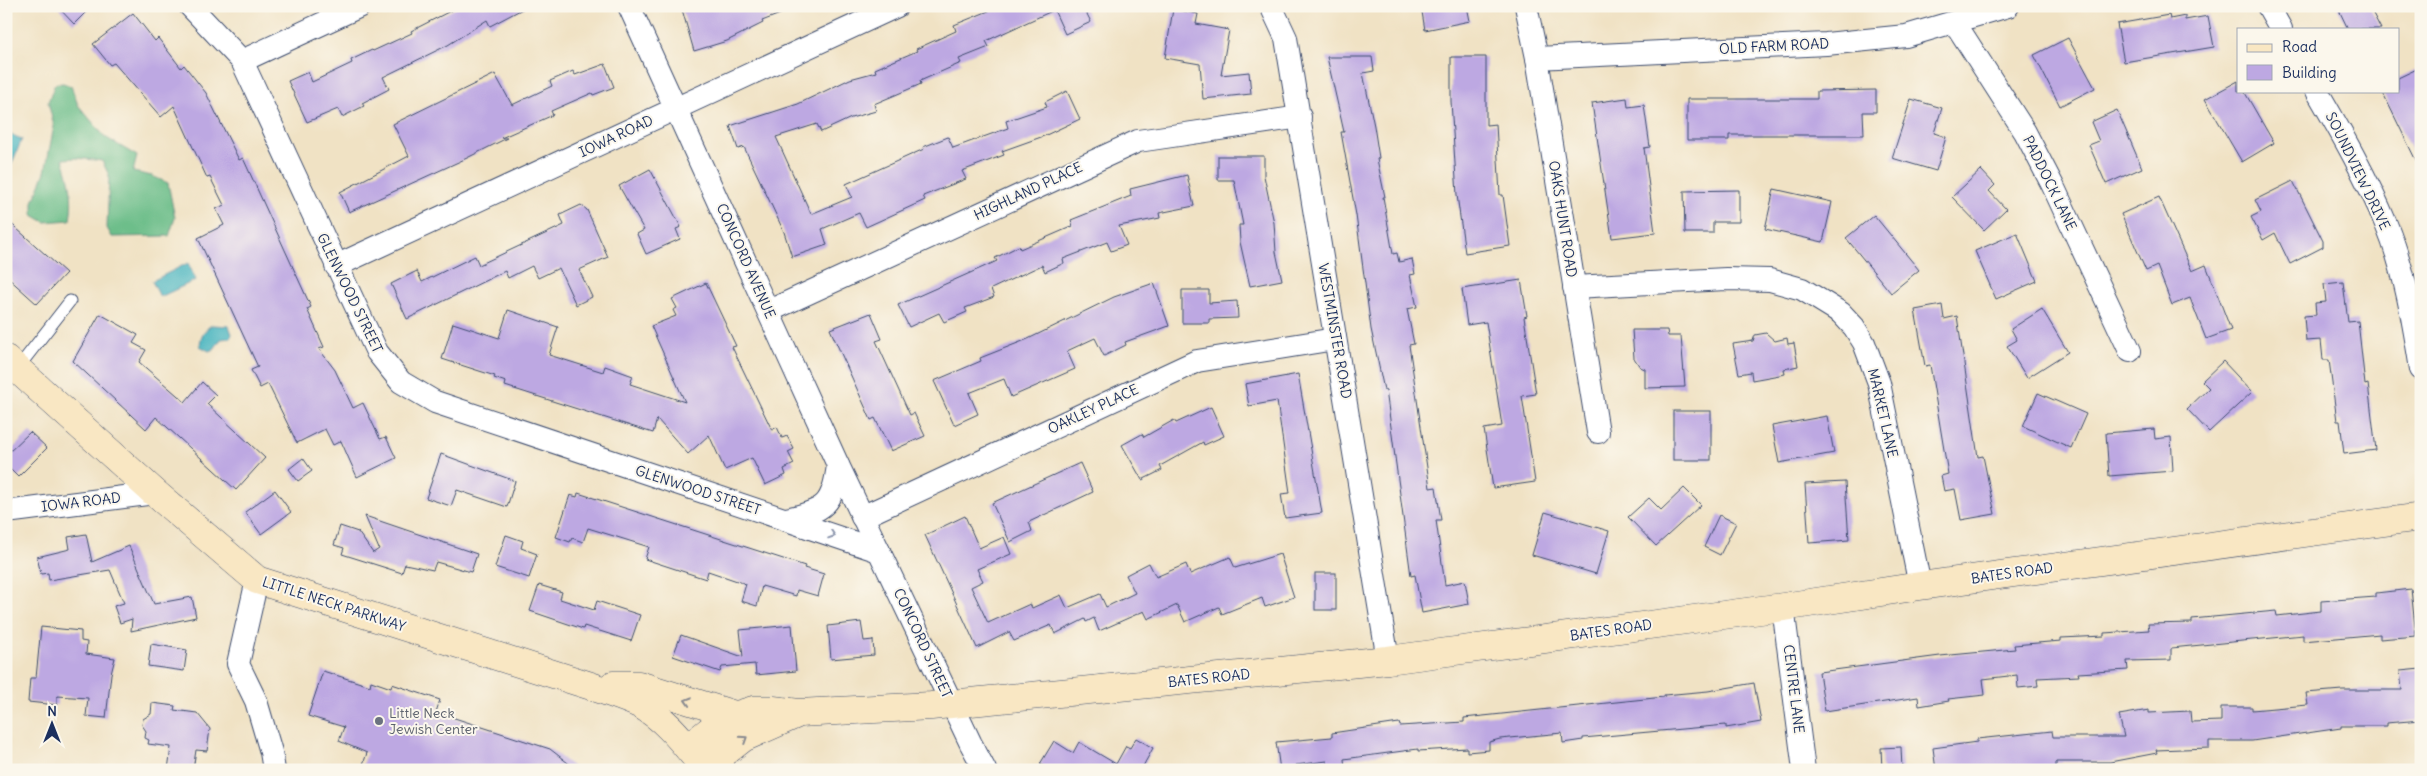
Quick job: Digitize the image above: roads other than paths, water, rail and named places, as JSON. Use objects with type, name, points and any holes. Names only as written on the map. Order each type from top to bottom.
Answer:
[{"type":"street","name":"GLENWOOD STREET","points":[[190,6],[242,61],[377,352],[401,382],[416,393],[435,402],[879,551]]},
{"type":"street","points":[[242,61],[360,6]]},
{"type":"street","name":"CONCORD AVENUE","points":[[629,6],[862,516]]},
{"type":"street","name":"IOWA ROAD","points":[[336,266],[897,6]]},
{"type":"street","name":"WESTMINSTER ROAD","points":[[1271,6],[1286,38],[1388,660]]},
{"type":"street","name":"OAKS HUNT ROAD","points":[[1526,6],[1537,58],[1598,432]]},
{"type":"street","name":"OLD FARM ROAD","points":[[1537,58],[1826,44],[1906,36],[2008,6]]},
{"type":"street","points":[[2268,6],[2280,28]]},
{"type":"street","name":"PADDOCK LANE","points":[[1955,23],[2025,132],[2053,186],[2130,351]]},
{"type":"street","name":"SOUNDVIEW DRIVE","points":[[2318,92],[2348,144],[2386,225],[2410,304],[2421,369]]},
{"type":"street","name":"HIGHLAND PLACE","points":[[769,311],[1138,140],[1300,117]]},
{"type":"street","name":"MARKET LANE","points":[[1574,287],[1726,279],[1770,280],[1802,289],[1841,313],[1854,327],[1864,343],[1879,383],[1920,586]]},
{"type":"street","name":"OAKLEY PLACE","points":[[862,516],[1197,361],[1335,338]]},
{"type":"street","name":"LITTLE NECK PARKWAY","points":[[12,364],[155,493],[257,580],[591,686],[638,704],[654,714],[700,762]]},
{"type":"street","points":[[786,519],[812,513],[828,503],[836,487],[838,465]]},
{"type":"street","name":"IOWA ROAD","points":[[6,512],[155,493]]},
{"type":"street","name":"CONCORD STREET","points":[[862,516],[985,770]]},
{"type":"street","name":"BATES ROAD","points":[[700,762],[724,720],[735,714],[763,710],[799,713],[952,704],[1388,660],[1783,607],[1920,586],[2421,517]]},
{"type":"street","points":[[257,580],[238,664],[256,701],[271,752],[274,770]]},
{"type":"street","name":"CENTRE LANE","points":[[1783,607],[1804,770]]},
{"type":"street","points":[[591,686],[639,685],[735,714]]},
{"type":"street","name":"BATES ROAD","points":[[700,762],[744,738],[799,713]]},
{"type":"lane","points":[[12,364],[70,301]]},
{"type":"water","points":[[6,133],[22,139],[8,173],[6,172]]},
{"type":"water","points":[[188,263],[196,280],[160,297],[152,281]]},
{"type":"water","points":[[212,325],[229,326],[232,334],[230,338],[221,339],[214,349],[209,351],[200,346],[200,343],[205,331]]},
{"type":"place","name":"Little Neck Jewish Center","points":[[379,721]]}]
